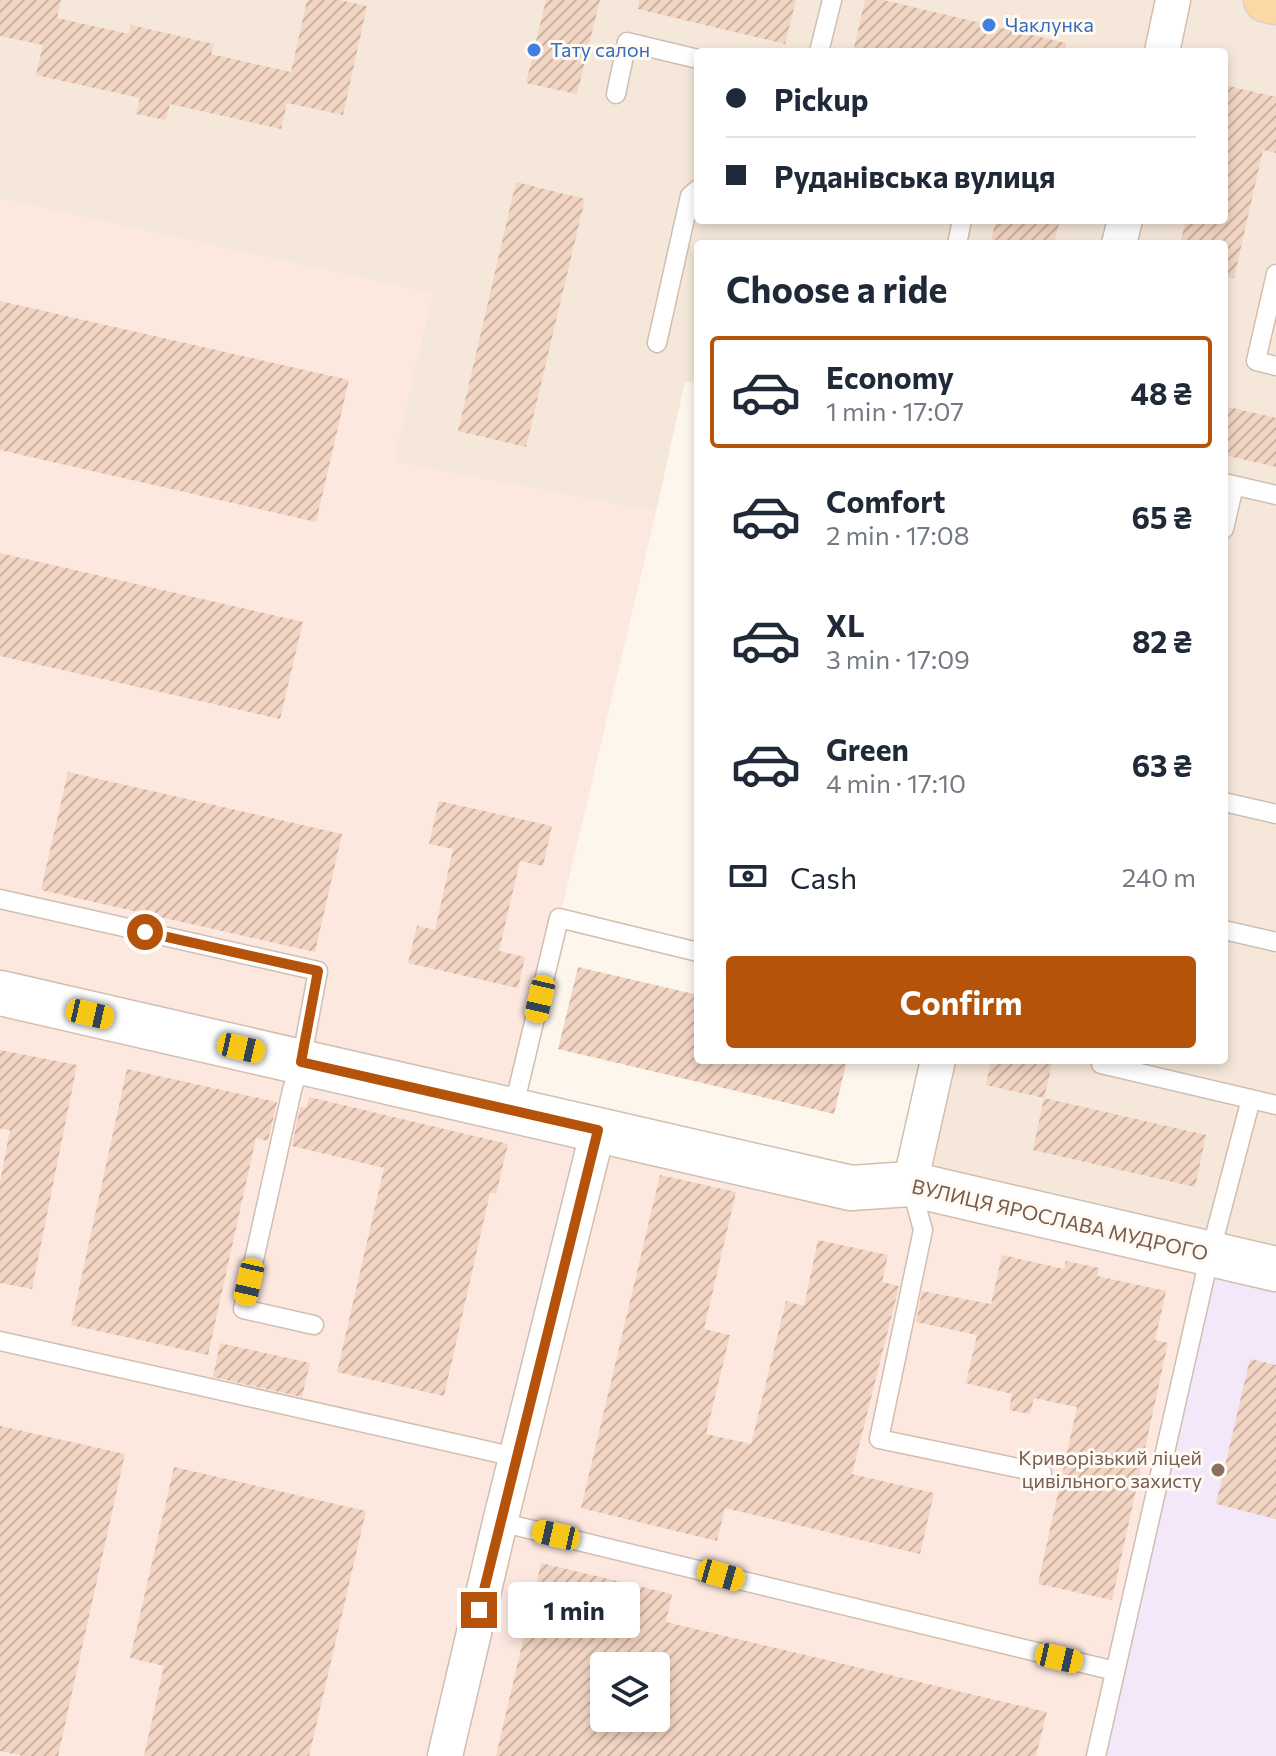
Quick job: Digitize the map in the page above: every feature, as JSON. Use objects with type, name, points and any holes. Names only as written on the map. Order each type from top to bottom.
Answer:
[{"type":"main road","points":[[1266,0],[1276,2]]},
{"type":"street","points":[[1163,48],[1173,0]]},
{"type":"street","name":"ВУЛИЦЯ ЯРОСЛАВА МУДРОГО","points":[[0,993],[851,1188],[910,1184],[1276,1269]]},
{"type":"street","points":[[910,1184],[937,1064]]},
{"type":"street","points":[[445,1756],[598,1130]]},
{"type":"lane","points":[[820,48],[832,0]]},
{"type":"lane","points":[[616,94],[627,42],[694,58]]},
{"type":"lane","points":[[657,343],[690,196],[694,192]]},
{"type":"lane","points":[[1276,274],[1256,361],[1276,366]]},
{"type":"lane","points":[[1229,484],[1276,495]]},
{"type":"lane","points":[[1228,803],[1276,814]]},
{"type":"lane","points":[[0,899],[318,971],[301,1062],[243,1309],[314,1325]]},
{"type":"lane","points":[[513,1110],[559,918],[694,951]]},
{"type":"lane","points":[[1228,931],[1276,942]]},
{"type":"lane","points":[[1101,1064],[1276,1105]]},
{"type":"lane","points":[[1096,1756],[1210,1254],[1251,1099]]},
{"type":"lane","points":[[910,1184],[923,1230],[879,1439],[1042,1473]]},
{"type":"lane","points":[[0,1341],[516,1457]]},
{"type":"lane","points":[[500,1522],[1115,1671]]},
{"type":"shaded area","points":[[0,0],[1276,0],[1276,1269],[910,1184],[937,1064],[1228,1064],[1228,240],[694,240],[694,382],[685,381],[656,512],[393,462],[432,294],[0,199]]},
{"type":"shaded area","points":[[0,199],[432,294],[394,462],[656,512],[514,1110],[1210,1254],[1096,1756],[0,1756]]},
{"type":"shaded area","name":"Криворізький ліцей цивільного захисту","points":[[1210,1254],[1276,1269],[1276,1756],[1096,1756]]},
{"type":"building","points":[[0,0],[61,0],[57,18],[129,34],[131,25],[214,44],[211,54],[291,72],[307,0],[340,0],[367,6],[343,115],[287,103],[281,129],[170,104],[166,120],[136,114],[140,98],[36,75],[43,45],[0,36]]},
{"type":"building","points":[[546,0],[600,0],[577,94],[526,83]]},
{"type":"building","points":[[639,0],[796,0],[785,44],[638,9]]},
{"type":"building","points":[[865,0],[883,0],[1066,43],[1065,48],[854,48]]},
{"type":"building","points":[[1228,86],[1276,97],[1276,153],[1263,150],[1234,278],[1228,277],[1228,240],[1181,240],[1185,224],[1228,224]]},
{"type":"building","points":[[516,182],[585,199],[526,447],[458,431]]},
{"type":"building","points":[[995,224],[1059,224],[1055,240],[991,240]]},
{"type":"building","points":[[0,301],[349,380],[316,522],[0,450]]},
{"type":"building","points":[[1228,407],[1276,418],[1276,467],[1228,456]]},
{"type":"building","points":[[0,553],[303,622],[280,719],[0,656]]},
{"type":"building","points":[[68,772],[342,834],[315,952],[41,890]]},
{"type":"building","points":[[439,801],[552,826],[543,866],[520,861],[499,951],[525,957],[518,988],[408,963],[417,926],[435,930],[453,849],[429,844]]},
{"type":"building","points":[[578,967],[694,994],[694,1064],[846,1064],[834,1114],[558,1049]]},
{"type":"building","points":[[0,1050],[77,1065],[32,1289],[0,1283],[0,1182],[10,1130],[0,1129]]},
{"type":"building","points":[[990,1064],[1052,1064],[1044,1098],[986,1085]]},
{"type":"building","points":[[127,1069],[277,1102],[268,1141],[256,1138],[208,1355],[71,1325]]},
{"type":"building","points":[[309,1097],[508,1144],[496,1194],[490,1193],[444,1396],[337,1372],[384,1168],[292,1146],[300,1107],[306,1108]]},
{"type":"building","points":[[1044,1098],[1206,1135],[1195,1187],[1033,1150]]},
{"type":"building","points":[[660,1175],[736,1192],[704,1329],[730,1335],[706,1434],[751,1444],[786,1301],[804,1306],[818,1240],[888,1255],[882,1282],[899,1286],[852,1474],[934,1493],[920,1554],[725,1508],[717,1541],[581,1508]]},
{"type":"building","points":[[1002,1255],[1064,1269],[1066,1261],[1099,1268],[1097,1276],[1166,1291],[1155,1340],[1168,1343],[1112,1600],[1038,1584],[1077,1407],[1034,1398],[1030,1414],[1009,1410],[1012,1394],[966,1383],[977,1335],[916,1322],[922,1291],[991,1304]]},
{"type":"building","points":[[220,1343],[310,1363],[302,1397],[213,1377]]},
{"type":"building","points":[[1250,1359],[1276,1365],[1276,1519],[1216,1504]]},
{"type":"building","points":[[0,1426],[125,1454],[58,1756],[24,1756],[0,1751]]},
{"type":"building","points":[[174,1467],[366,1511],[309,1756],[144,1756],[164,1666],[130,1658]]},
{"type":"building","points":[[541,1563],[672,1594],[666,1622],[1047,1712],[1036,1756],[496,1756]]},
{"type":"place","name":"Чаклунка","points":[[989,25]]},
{"type":"place","name":"Тату салон","points":[[534,50]]},
{"type":"place","name":"Криворізький ліцей цивільного захисту","points":[[1218,1470]]},
{"type":"route","points":[[145,932],[318,971],[301,1062],[598,1130],[479,1610]]}]
